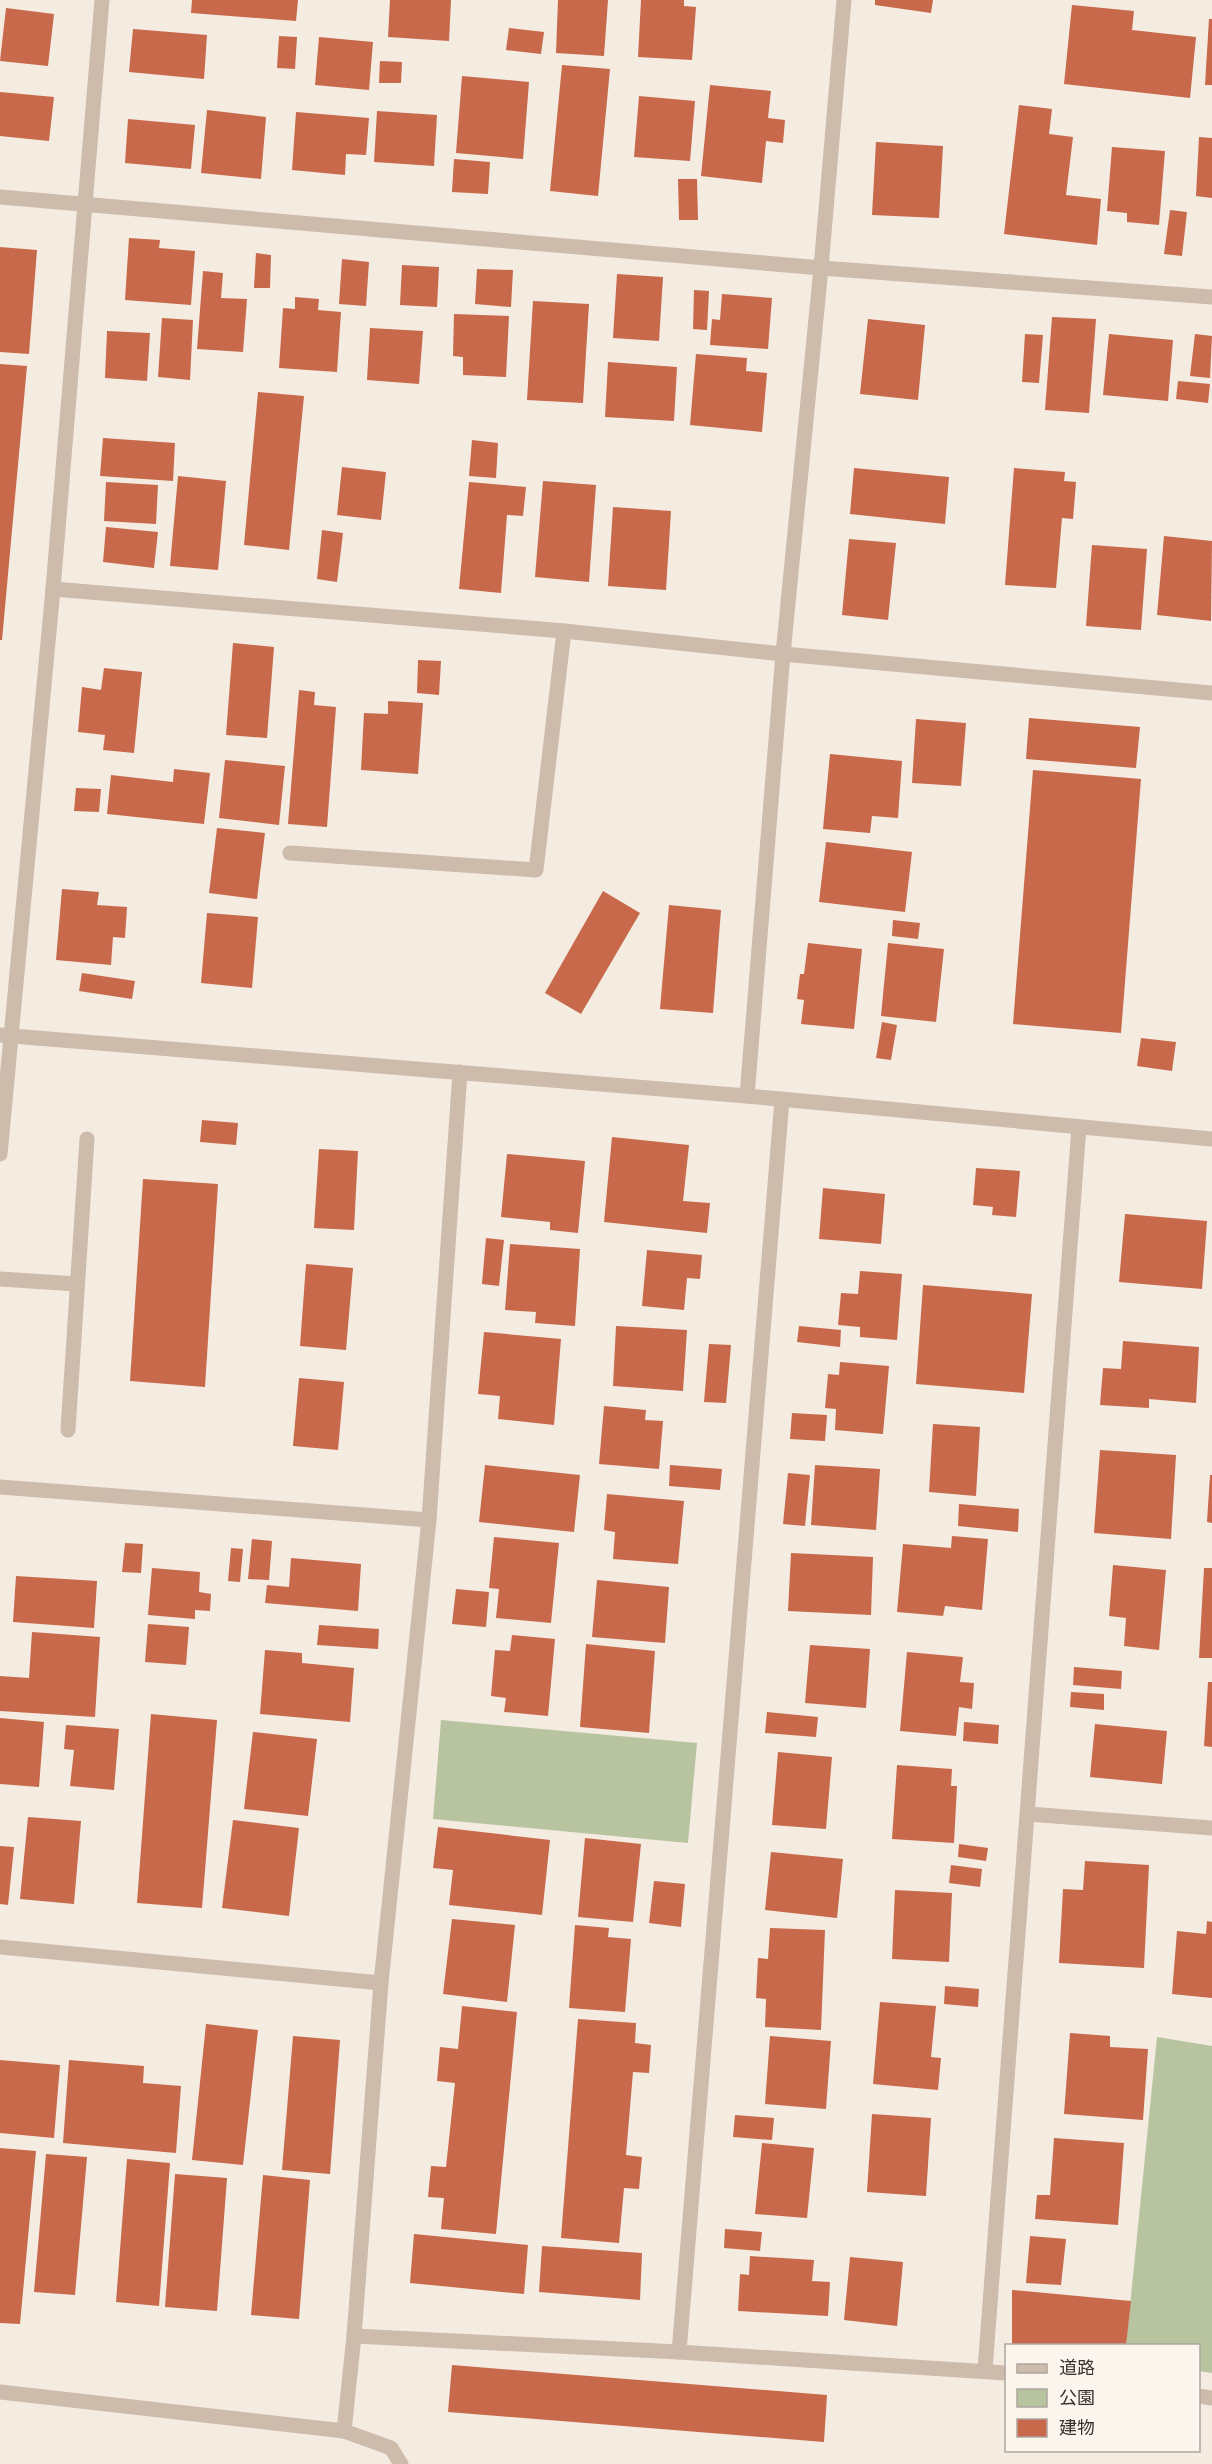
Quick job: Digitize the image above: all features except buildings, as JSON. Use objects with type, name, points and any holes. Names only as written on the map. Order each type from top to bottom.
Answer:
[{"type":"street","points":[[0,1154],[6,1036],[53,589],[102,0]]},
{"type":"street","points":[[747,1095],[783,654],[821,268],[844,0]]},
{"type":"street","points":[[0,196],[821,268],[1212,297]]},
{"type":"street","points":[[53,589],[564,631],[783,654],[1212,693]]},
{"type":"street","points":[[290,853],[536,870],[564,631]]},
{"type":"street","points":[[6,1036],[747,1095],[1212,1139]]},
{"type":"street","points":[[344,2431],[354,2336],[381,1983],[429,1520],[460,1072]]},
{"type":"street","points":[[679,2352],[782,1100]]},
{"type":"street","points":[[985,2370],[1079,1127]]},
{"type":"street","points":[[68,1430],[87,1139]]},
{"type":"street","points":[[0,1279],[77,1284]]},
{"type":"street","points":[[0,1487],[429,1520]]},
{"type":"street","points":[[1028,1814],[1212,1828]]},
{"type":"street","points":[[0,1947],[381,1983]]},
{"type":"street","points":[[354,2336],[679,2352],[1005,2373]]},
{"type":"street","points":[[0,2392],[344,2431],[391,2448],[401,2464]]},
{"type":"green space","points":[[441,1720],[697,1743],[688,1843],[433,1819]]},
{"type":"green space","points":[[1157,2037],[1212,2046],[1212,2373],[1200,2371],[1200,2344],[1126,2344]]}]
